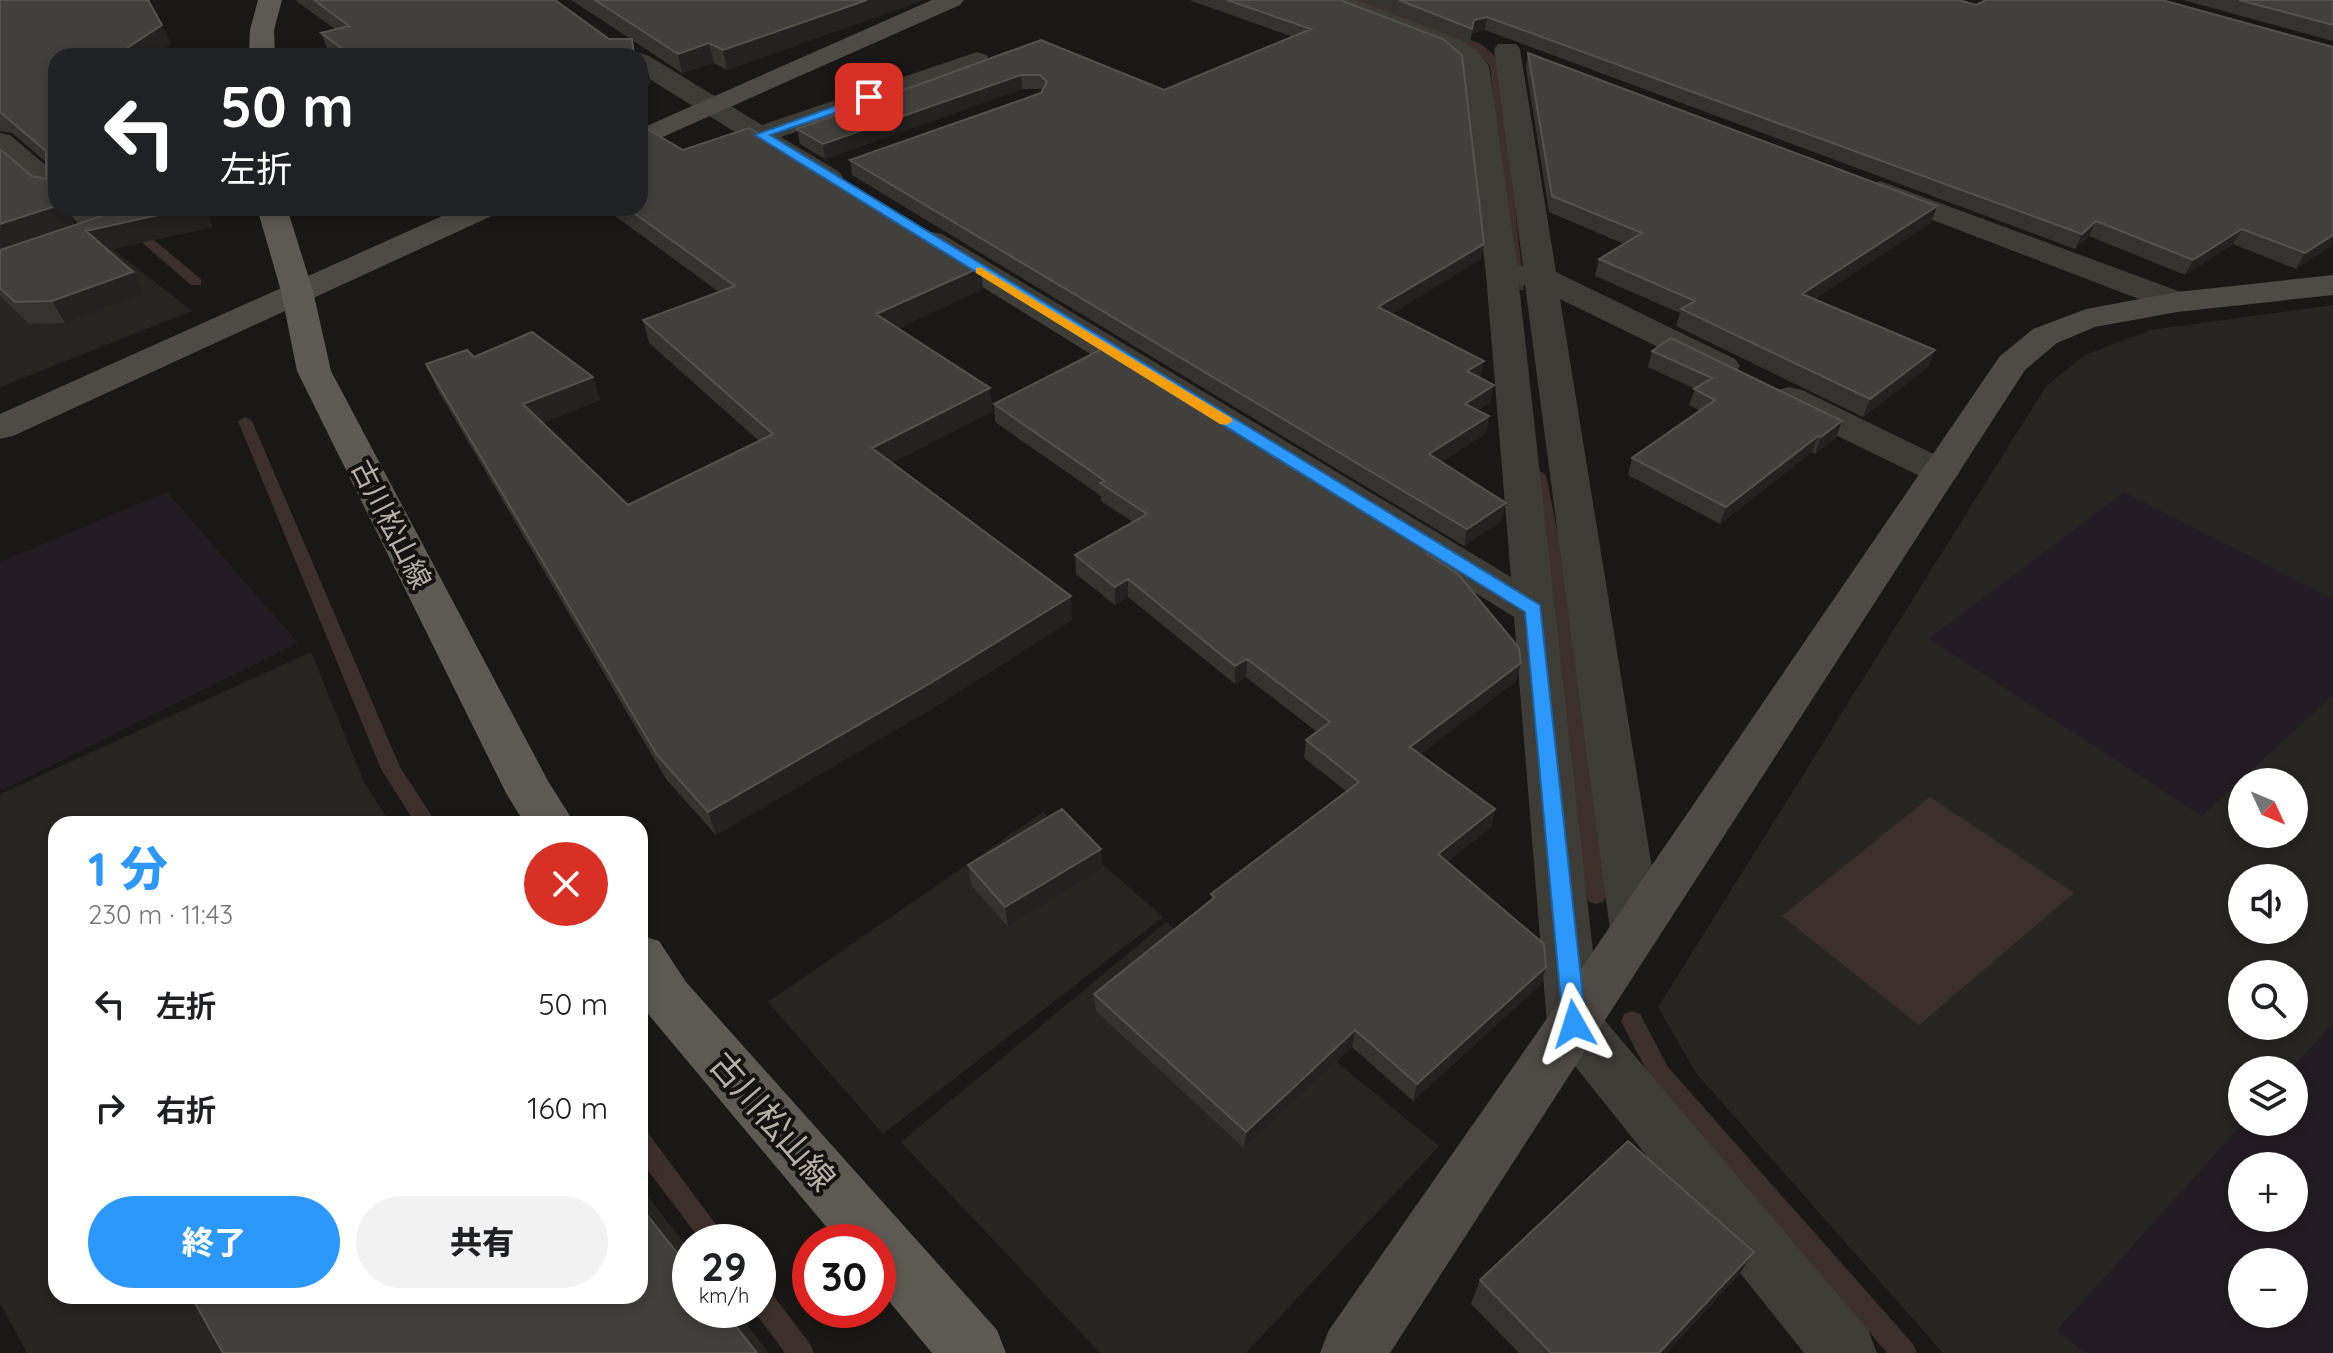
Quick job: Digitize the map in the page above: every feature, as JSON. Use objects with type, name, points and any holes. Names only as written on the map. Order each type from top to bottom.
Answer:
[{"type":"main road","points":[[262,48],[262,30],[270,0]]},
{"type":"main road","name":"古川松山線","points":[[274,216],[297,291],[314,371],[530,793],[546,816]]},
{"type":"main road","name":"古川松山線","points":[[648,969],[667,998],[974,1353]]},
{"type":"street","points":[[648,135],[952,0]]},
{"type":"street","points":[[1374,7],[1522,54],[1522,276],[1534,610],[1574,1024],[1845,1353]]},
{"type":"street","points":[[1374,7],[1452,45],[1476,66],[1522,276],[1636,930]]},
{"type":"street","points":[[761,135],[977,60]]},
{"type":"street","points":[[648,66],[710,108],[835,168],[861,198]]},
{"type":"street","points":[[0,141],[48,182]]},
{"type":"street","points":[[1850,178],[2177,302]]},
{"type":"street","points":[[0,264],[102,229],[87,216]]},
{"type":"street","points":[[0,428],[467,216]]},
{"type":"street","points":[[901,222],[1534,610]]},
{"type":"street","points":[[1522,276],[1941,472]]},
{"type":"street","points":[[1352,1353],[2012,363],[2045,336],[2086,319],[2177,302],[2333,285]]},
{"type":"shaded area","points":[[105,243],[192,311],[0,387],[0,281]]},
{"type":"shaded area","points":[[2333,305],[2333,1353],[1943,1353],[1696,1073],[1658,1007],[2046,386],[2085,355],[2150,330]]},
{"type":"shaded area","points":[[167,492],[298,643],[0,791],[0,562]]},
{"type":"shaded area","points":[[2124,492],[2333,599],[2333,695],[2254,768],[2228,768],[2228,792],[2202,816],[1929,639]]},
{"type":"shaded area","points":[[311,652],[364,782],[386,816],[48,816],[48,1304],[648,1304],[648,1196],[672,1228],[672,1328],[750,1328],[769,1353],[27,1353],[0,1303],[0,794]]},
{"type":"shaded area","points":[[1930,797],[2074,893],[1919,1025],[1782,916]]},
{"type":"shaded area","points":[[1043,812],[1163,917],[883,1134],[768,1002]]},
{"type":"shaded area","points":[[1166,922],[1439,1146],[1246,1353],[1100,1353],[901,1142]]},
{"type":"shaded area","points":[[2333,1023],[2333,1353],[2084,1353],[2057,1330],[2231,1136],[2308,1136],[2308,1056],[2303,1056]]},
{"type":"building","points":[[0,0],[148,0],[162,25],[127,48],[48,48],[48,209],[0,224],[0,149],[32,176],[46,179],[46,151],[0,112]]},
{"type":"building","points":[[314,0],[555,0],[609,39],[632,39],[633,48],[341,48],[321,33],[349,26]]},
{"type":"building","points":[[595,0],[867,0],[723,50],[709,43],[678,54]]},
{"type":"building","points":[[1227,0],[1340,0],[1443,39],[1462,55],[1484,244],[1378,307],[1484,361],[1467,371],[1494,385],[1465,404],[1489,416],[1429,454],[1506,503],[1467,529],[850,160],[1041,93],[1047,82],[1040,75],[1021,75],[823,144],[797,129],[1041,40],[1164,90],[1311,29]]},
{"type":"building","points":[[1399,0],[1959,0],[1976,5],[1986,0],[2162,0],[2333,47],[2333,235],[2305,253],[2242,229],[2193,260],[2096,221],[2082,234],[1487,17],[1474,20],[1472,29]]},
{"type":"building","points":[[2239,0],[2333,0],[2333,25]]},
{"type":"building","points":[[1528,53],[1937,206],[1802,294],[1935,350],[1870,399],[1681,309],[1695,301],[1599,259],[1642,233],[1552,196]]},
{"type":"building","points":[[749,128],[981,267],[876,314],[990,388],[872,448],[1071,596],[929,684],[708,812],[657,755],[426,364],[467,350],[474,357],[532,332],[593,377],[523,404],[628,505],[773,434],[643,320],[735,286],[638,216],[648,216],[648,130],[683,150]]},
{"type":"building","points":[[102,216],[153,216],[86,231],[133,272],[52,301],[15,302],[0,288],[0,250]]},
{"type":"building","points":[[1671,338],[1842,421],[1726,507],[1632,458],[1715,400],[1694,389],[1712,378],[1652,351]]},
{"type":"building","points":[[1104,348],[1433,550],[1427,554],[1458,574],[1519,648],[1521,663],[1410,747],[1495,809],[1438,854],[1544,944],[1546,967],[1417,1084],[1355,1030],[1246,1132],[1094,994],[1215,897],[1211,894],[1359,782],[1306,740],[1330,722],[1247,659],[1235,666],[1128,579],[1115,587],[1075,555],[1147,514],[994,404]]},
{"type":"building","points":[[1062,809],[1101,849],[1005,907],[968,865]]},
{"type":"building","points":[[1628,1141],[1754,1252],[1659,1353],[1551,1353],[1480,1280]]},
{"type":"building","points":[[648,1216],[672,1246],[672,1328],[737,1328],[757,1353],[223,1353],[195,1304],[648,1304]]},
{"type":"waterway","points":[[1356,0],[1477,46],[1495,66],[1519,287]]},
{"type":"waterway","points":[[118,216],[196,282]]},
{"type":"waterway","points":[[245,421],[391,769],[422,816]]},
{"type":"waterway","points":[[1538,475],[1557,569],[1596,896]]},
{"type":"waterway","points":[[1632,1021],[1660,1074],[1904,1353]]},
{"type":"waterway","points":[[648,1151],[703,1224]]},
{"type":"waterway","points":[[776,1320],[801,1353]]},
{"type":"slow traffic","points":[[980,271],[1226,421]]},
{"type":"route","points":[[869,97],[761,135],[1534,610],[1574,1024]]}]
